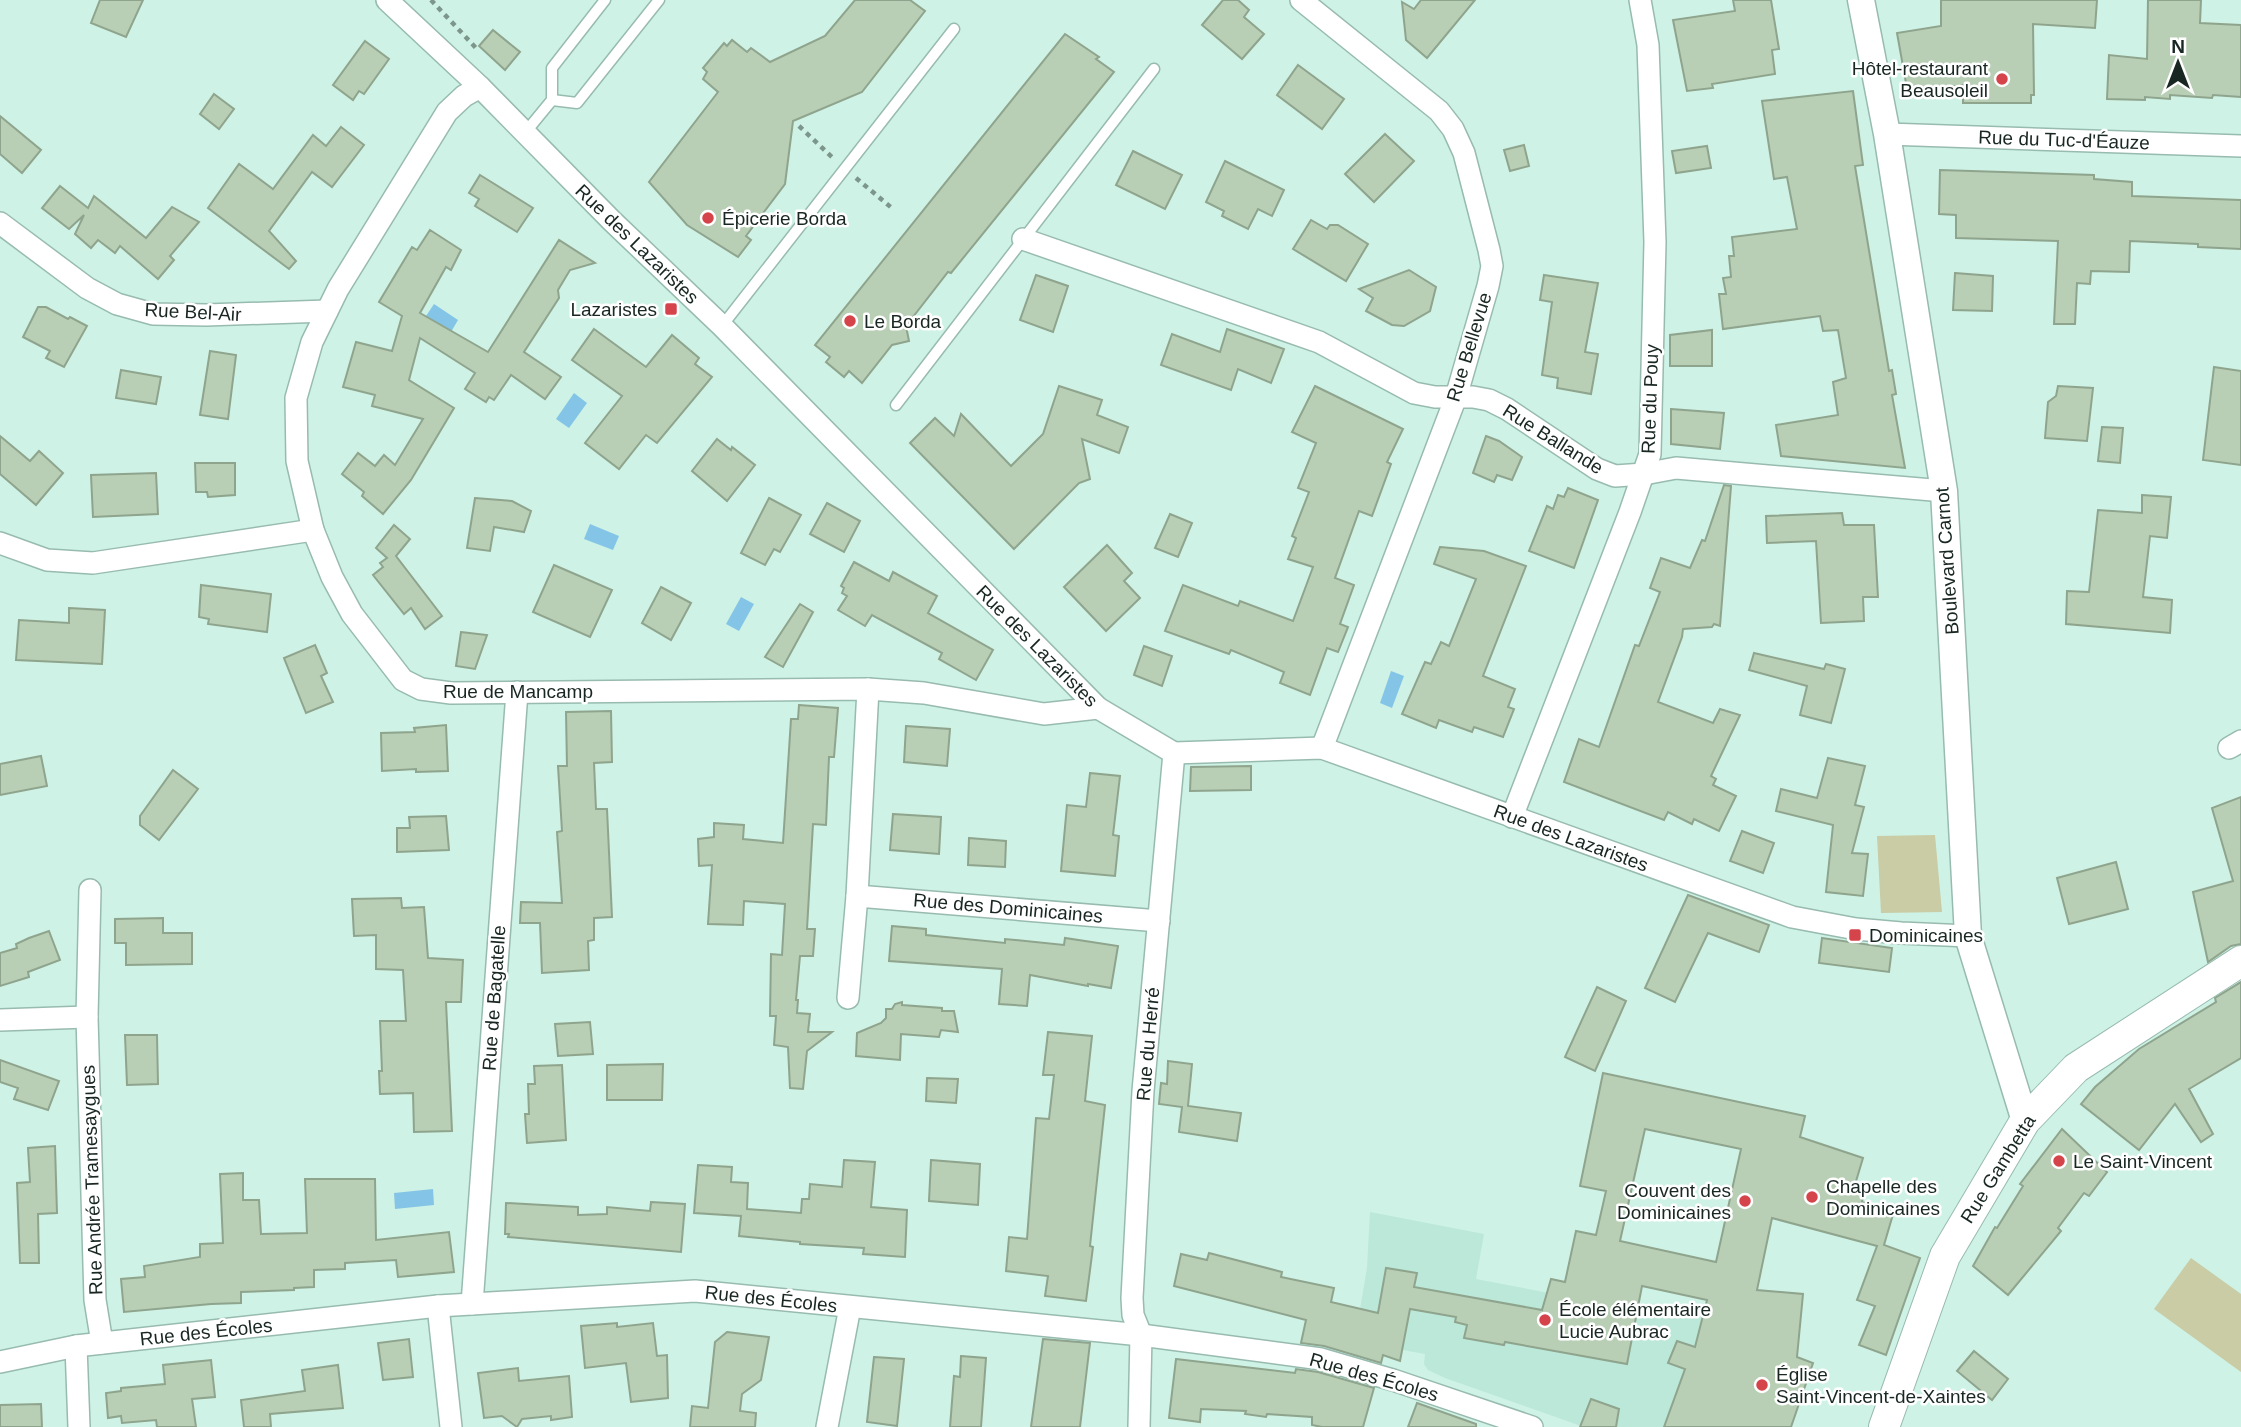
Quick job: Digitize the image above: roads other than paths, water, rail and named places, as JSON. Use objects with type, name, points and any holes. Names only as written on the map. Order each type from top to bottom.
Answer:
[{"type":"main road","name":"Rue Gambetta","points":[[1884,1427],[1945,1256],[2025,1121],[2076,1068],[2241,961]]},
{"type":"street","name":"Rue des Lazaristes","points":[[387,0],[722,326],[1098,708],[1174,753],[1322,748],[1792,917],[1856,929],[1968,936]]},
{"type":"street","name":"Rue Bellevue","points":[[1301,0],[1438,111],[1453,128],[1464,153],[1492,265],[1456,397],[1322,748]]},
{"type":"street","name":"Rue du Pouy","points":[[1513,817],[1650,453],[1655,242],[1648,45],[1640,0]]},
{"type":"street","name":"Boulevard Carnot","points":[[1861,0],[1886,134],[1944,491],[1968,936],[2025,1121]]},
{"type":"street","name":"Rue de Mancamp","points":[[480,88],[464,96],[447,112],[338,289],[312,342],[296,398],[297,461],[313,530],[332,577],[352,614],[403,680],[421,689],[451,693],[868,689],[924,693],[1044,714],[1098,708]]},
{"type":"street","name":"Rue du Tuc-d'Éauze","points":[[1886,134],[2241,146]]},
{"type":"street","name":"Rue Bel-Air","points":[[0,223],[87,288],[129,308],[153,314],[206,315],[327,311]]},
{"type":"street","name":"Rue Ballande","points":[[1023,239],[1319,342],[1414,393],[1489,400],[1507,409],[1597,469],[1615,476],[1676,468],[1944,491]]},
{"type":"street","points":[[0,543],[47,560],[93,563],[313,530]]},
{"type":"street","points":[[848,998],[857,896],[868,689]]},
{"type":"street","name":"Rue de Bagatelle","points":[[472,1304],[517,692]]},
{"type":"street","name":"Rue du Herré","points":[[1139,1427],[1141,1335],[1133,1315],[1132,1298],[1143,1091],[1174,753]]},
{"type":"street","name":"Rue Andrée Tramesaygues","points":[[90,890],[87,1017],[95,1300],[102,1343]]},
{"type":"street","name":"Rue des Dominicaines","points":[[857,896],[1158,921]]},
{"type":"street","points":[[0,1020],[87,1017]]},
{"type":"street","name":"Rue des Écoles","points":[[0,1362],[76,1346],[438,1306],[695,1292],[1141,1335],[1321,1359],[1532,1427]]},
{"type":"street","points":[[438,1306],[451,1427]]},
{"type":"street","points":[[827,1427],[850,1307]]},
{"type":"street","points":[[76,1346],[79,1427]]},
{"type":"lane","points":[[524,134],[552,100],[552,68],[605,0]]},
{"type":"lane","points":[[552,100],[577,103],[659,0]]},
{"type":"lane","points":[[722,326],[954,29]]},
{"type":"lane","points":[[895,405],[1154,69]]},
{"type":"water","points":[[434,304],[458,320],[451,332],[426,316]]},
{"type":"water","points":[[574,393],[587,403],[569,428],[556,419]]},
{"type":"water","points":[[590,524],[619,536],[613,550],[584,539]]},
{"type":"water","points":[[741,597],[754,604],[739,631],[726,624]]},
{"type":"water","points":[[1391,671],[1404,676],[1392,708],[1380,703]]},
{"type":"water","points":[[433,1189],[434,1205],[395,1209],[394,1193]]},
{"type":"place","name":"Hôtel-restaurant Beausoleil","points":[[2002,79]]},
{"type":"place","name":"Épicerie Borda","points":[[708,218]]},
{"type":"place","name":"Lazaristes","points":[[671,309]]},
{"type":"place","name":"Le Borda","points":[[850,321]]},
{"type":"place","name":"Dominicaines","points":[[1855,935]]},
{"type":"place","name":"Le Saint-Vincent","points":[[2059,1161]]},
{"type":"place","name":"Chapelle des Dominicaines","points":[[1812,1197]]},
{"type":"place","name":"Couvent des Dominicaines","points":[[1745,1201]]},
{"type":"place","name":"École élémentaire Lucie Aubrac","points":[[1545,1320]]},
{"type":"place","name":"Église Saint-Vincent-de-Xaintes","points":[[1762,1385]]}]
